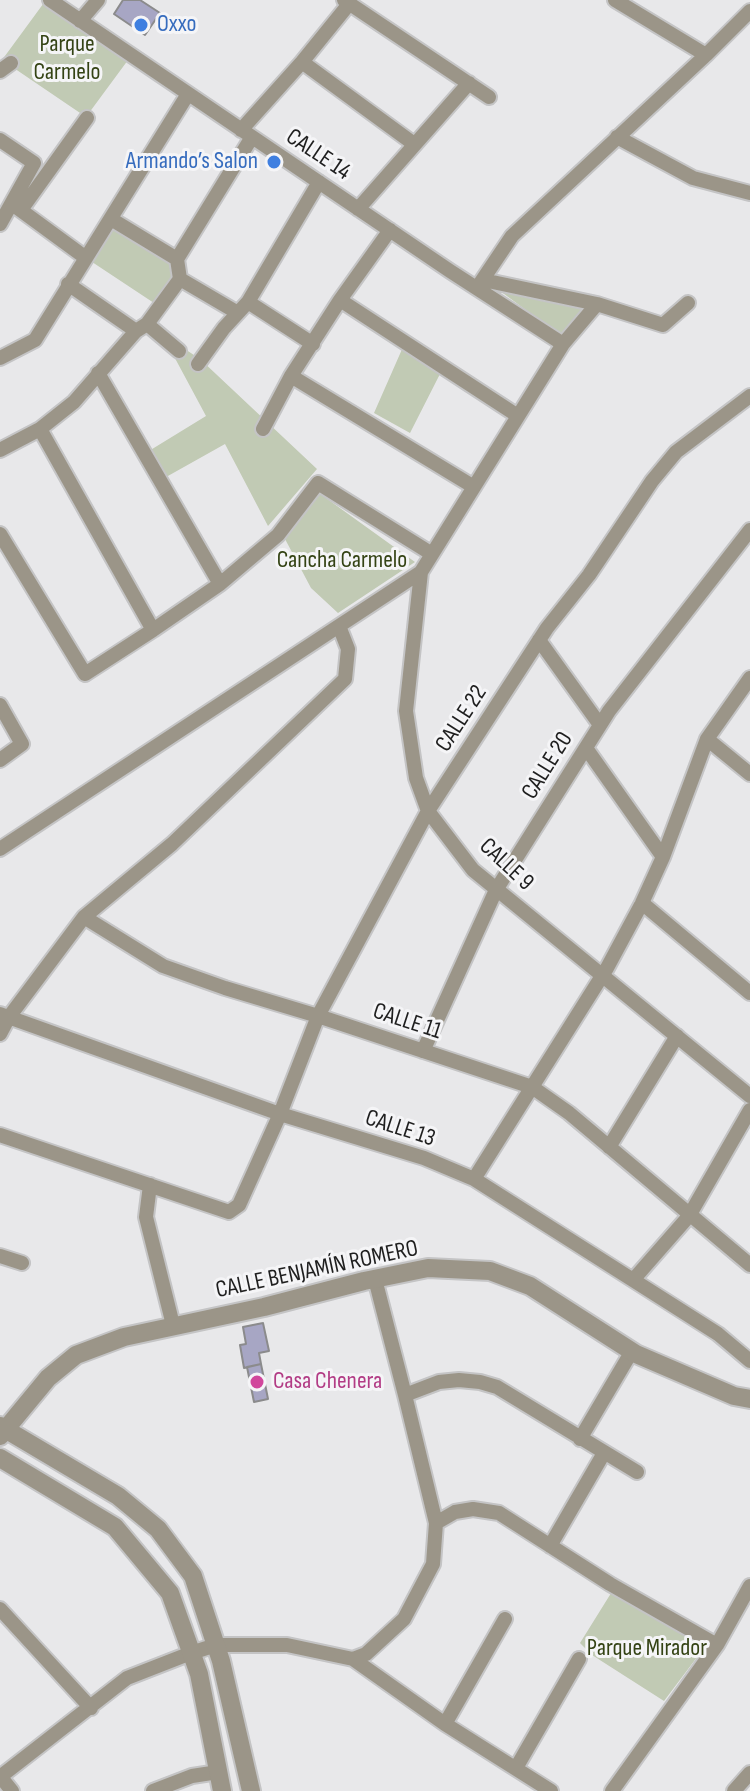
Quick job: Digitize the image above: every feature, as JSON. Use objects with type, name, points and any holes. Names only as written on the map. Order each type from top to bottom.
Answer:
[{"type":"street","name":"CALLE 14","points":[[50,0],[358,209],[480,284],[563,344]]},
{"type":"street","points":[[80,21],[98,0]]},
{"type":"street","points":[[615,0],[706,55]]},
{"type":"street","points":[[0,450],[40,429],[74,402],[141,328],[180,279],[177,259],[246,133],[346,2],[489,97]]},
{"type":"street","points":[[480,284],[512,236],[750,11]]},
{"type":"street","points":[[302,62],[414,144]]},
{"type":"street","points":[[358,209],[469,83]]},
{"type":"street","points":[[0,358],[35,340],[188,94]]},
{"type":"street","points":[[0,224],[87,118]]},
{"type":"street","points":[[617,137],[693,178],[750,193]]},
{"type":"street","points":[[0,140],[34,163],[16,207]]},
{"type":"street","points":[[198,364],[243,307],[319,182]]},
{"type":"street","points":[[16,207],[86,258]]},
{"type":"street","points":[[111,219],[177,259]]},
{"type":"street","points":[[263,429],[291,376],[390,230]]},
{"type":"street","points":[[180,279],[243,307],[313,344]]},
{"type":"street","points":[[68,284],[179,351]]},
{"type":"street","name":"CALLE 14","points":[[480,284],[597,304],[663,325],[688,303]]},
{"type":"street","points":[[340,300],[518,416]]},
{"type":"street","points":[[0,849],[421,572],[563,344],[597,304]]},
{"type":"street","points":[[98,373],[220,584]]},
{"type":"street","points":[[291,376],[474,487]]},
{"type":"street","name":"CALLE 22","points":[[150,1185],[229,1212],[239,1205],[280,1114],[318,1016],[428,811],[539,640],[589,575],[652,481],[676,452],[750,396]]},
{"type":"street","points":[[40,429],[153,630]]},
{"type":"street","points":[[0,534],[85,674],[220,584],[278,535],[318,483],[432,554]]},
{"type":"street","name":"CALLE 20","points":[[423,1051],[496,890],[609,711],[750,530]]},
{"type":"street","name":"CALLE 9","points":[[421,572],[406,711],[416,778],[428,811],[473,870],[750,1096]]},
{"type":"street","points":[[0,1034],[4,1016],[84,917],[172,844],[345,679],[348,649],[339,626]]},
{"type":"street","points":[[539,640],[600,725]]},
{"type":"street","points":[[474,1179],[602,976],[663,857],[707,739],[750,678]]},
{"type":"street","points":[[0,705],[22,744],[0,760]]},
{"type":"street","points":[[707,739],[750,774]]},
{"type":"street","points":[[586,748],[663,857]]},
{"type":"street","points":[[642,903],[750,993]]},
{"type":"street","name":"CALLE 11","points":[[84,917],[163,966],[532,1087],[569,1113],[750,1265]]},
{"type":"street","name":"CALLE 13","points":[[4,1016],[280,1114],[424,1158],[474,1179],[718,1334],[750,1361]]},
{"type":"street","points":[[609,1147],[677,1036]]},
{"type":"street","points":[[633,1280],[689,1216],[750,1110]]},
{"type":"street","points":[[0,1135],[150,1185],[146,1217],[173,1325]]},
{"type":"street","points":[[0,1256],[22,1263]]},
{"type":"street","name":"CALLE BENJAMÍN ROMERO","points":[[2,1430],[48,1378],[76,1355],[124,1337],[428,1268],[490,1271],[530,1286],[632,1351],[734,1396],[750,1399]]},
{"type":"street","points":[[353,1659],[366,1654],[404,1619],[433,1564],[436,1523],[375,1279]]},
{"type":"street","points":[[580,1439],[632,1351]]},
{"type":"street","points":[[405,1395],[439,1382],[459,1380],[497,1387],[637,1472]]},
{"type":"street","points":[[2,1430],[118,1496],[158,1529],[193,1576],[216,1645],[251,1791]]},
{"type":"street","points":[[550,1546],[604,1453]]},
{"type":"street","points":[[0,1458],[115,1527],[170,1593],[199,1674],[222,1791]]},
{"type":"street","points":[[436,1523],[455,1512],[473,1509],[499,1513],[610,1584],[717,1645]]},
{"type":"street","points":[[612,1791],[717,1645],[750,1586]]},
{"type":"street","points":[[0,1609],[91,1708]]},
{"type":"street","points":[[445,1724],[505,1619]]},
{"type":"street","points":[[12,1791],[0,1777],[127,1678],[216,1645],[287,1645],[353,1659],[445,1724],[551,1791]]},
{"type":"street","points":[[516,1768],[579,1659]]},
{"type":"street","points":[[153,1791],[192,1776],[218,1772]]},
{"type":"street","points":[[734,1791],[750,1773]]},
{"type":"green space","name":"Parque Carmelo","points":[[46,0],[131,56],[86,117],[2,60]]},
{"type":"green space","points":[[111,219],[182,264],[157,305],[86,258]]},
{"type":"green space","points":[[496,288],[588,306],[560,335]]},
{"type":"green space","points":[[162,334],[200,359],[317,469],[268,526],[225,444],[159,481],[144,454],[206,416]]},
{"type":"green space","points":[[403,347],[441,372],[410,433],[374,413]]},
{"type":"green space","name":"Cancha Carmelo","points":[[319,493],[415,562],[338,613],[311,588],[285,539]]},
{"type":"green space","name":"Parque Mirador","points":[[613,1590],[707,1644],[664,1701],[592,1655],[580,1643]]},
{"type":"building","name":"Oxxo","points":[[123,0],[140,0],[160,13],[145,35],[114,14]]},
{"type":"building","points":[[263,1323],[269,1351],[259,1353],[261,1364],[244,1368],[240,1345],[246,1344],[243,1327]]},
{"type":"building","points":[[261,1364],[268,1399],[254,1402],[247,1367]]},
{"type":"place","name":"Oxxo","points":[[141,25]]},
{"type":"place","name":"Armando’s Salon","points":[[274,162]]},
{"type":"place","name":"Casa Chenera","points":[[257,1382]]}]
